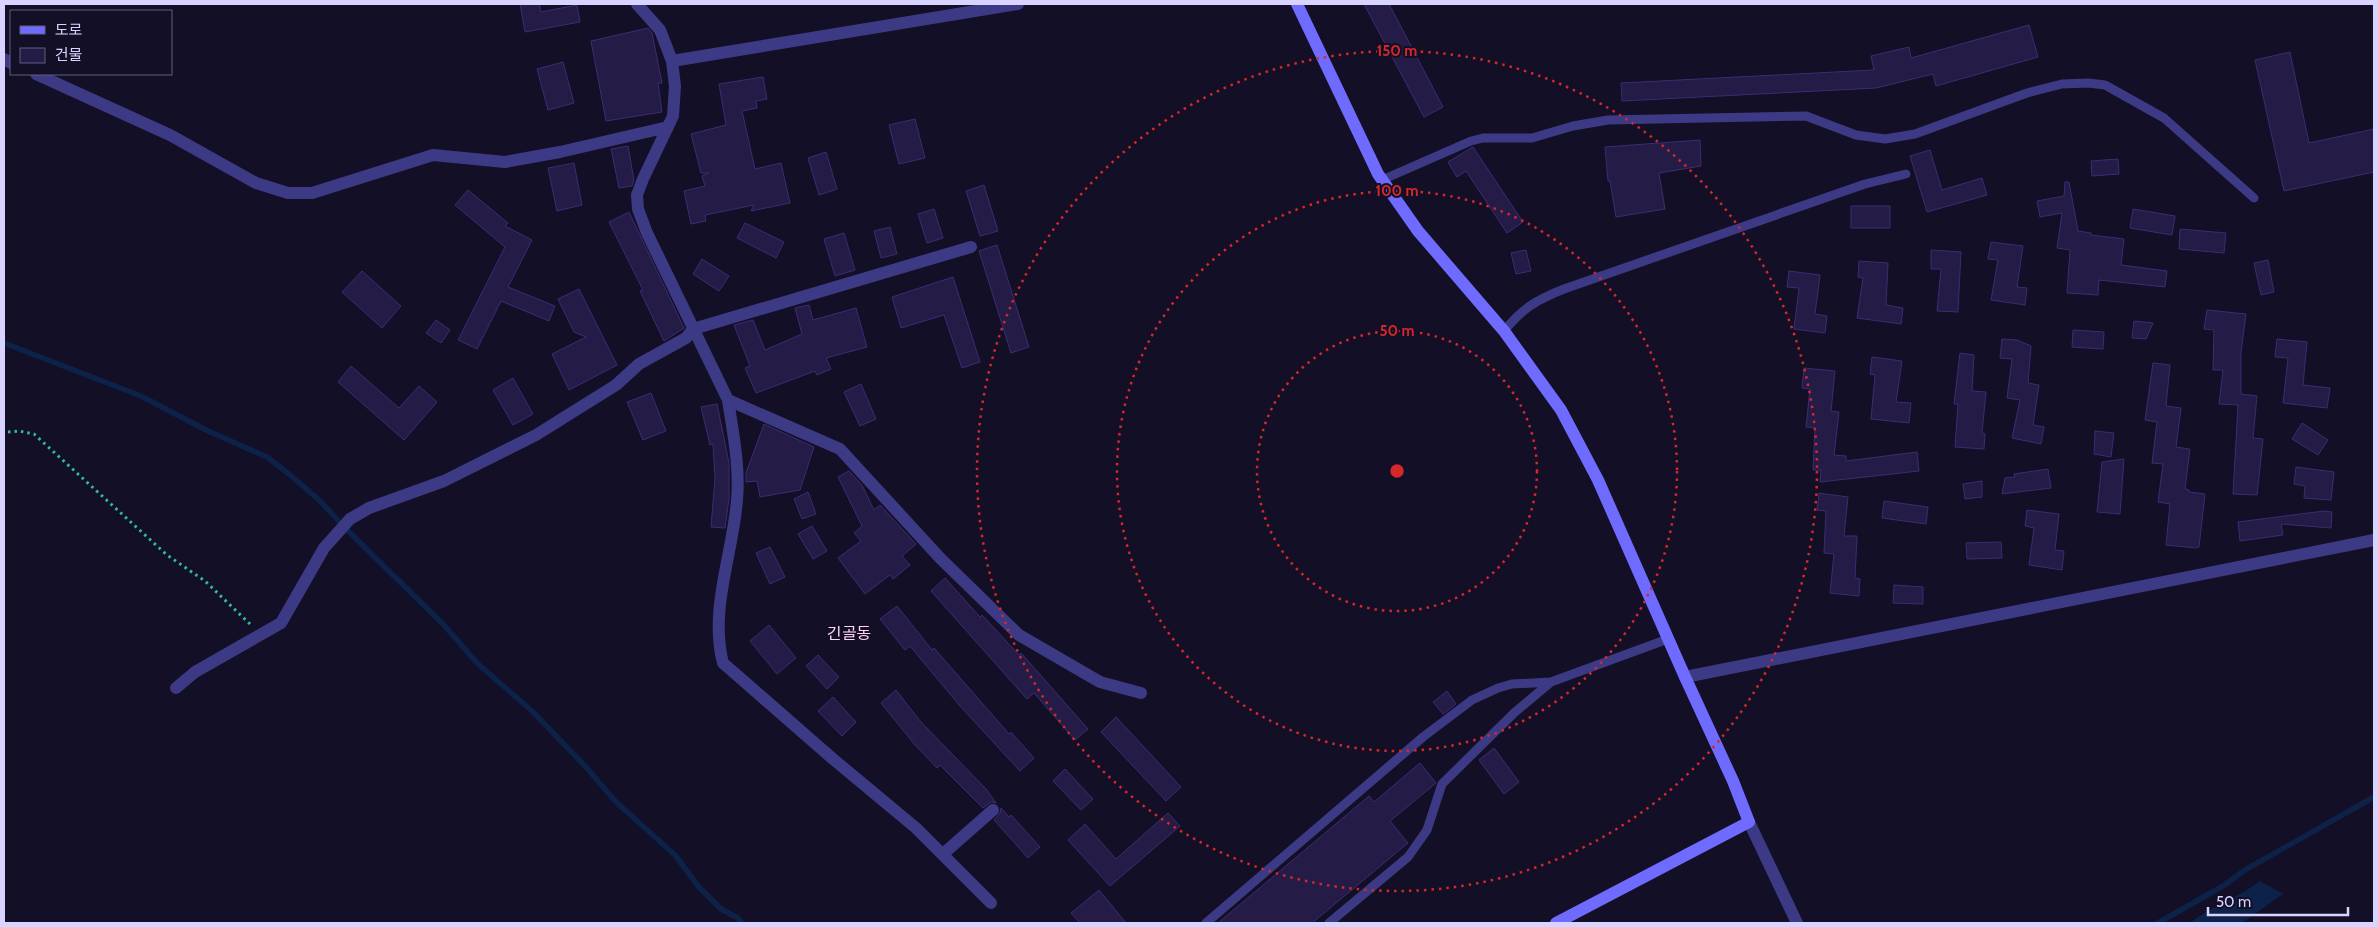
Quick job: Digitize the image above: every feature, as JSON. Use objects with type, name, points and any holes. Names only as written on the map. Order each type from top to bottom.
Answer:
[{"type":"main road","points":[[1298,4],[1382,180],[1418,231],[1504,331],[1561,410],[1598,480],[1684,677],[1733,781],[1749,822],[1556,923]]},
{"type":"street","points":[[637,4],[660,30],[672,61],[674,96],[673,116],[643,178],[637,195],[638,209],[647,233],[728,400],[736,451],[737,499],[720,603],[718,643],[723,663],[834,760],[916,828],[992,902]]},
{"type":"street","points":[[672,61],[1018,4]]},
{"type":"street","points":[[38,75],[170,135],[256,184],[288,193],[312,193],[433,155],[505,162],[560,152],[668,127]]},
{"type":"street","points":[[176,688],[195,672],[281,623],[324,548],[350,519],[369,508],[444,481],[536,434],[616,385],[639,364],[686,338],[693,329],[971,247]]},
{"type":"street","points":[[728,400],[840,449],[940,558],[1019,634],[1100,682],[1140,693]]},
{"type":"street","points":[[1684,677],[2374,540]]},
{"type":"street","points":[[943,854],[994,810]]},
{"type":"street","points":[[1749,822],[1797,923]]},
{"type":"lane","points":[[1382,180],[1471,141],[1483,138],[1532,138],[1573,126],[1608,120],[1806,116],[1856,135],[1885,139],[1915,134],[2027,93],[2062,84],[2088,83],[2105,85],[2164,118],[2254,198]]},
{"type":"lane","points":[[1504,331],[1520,312],[1536,300],[1866,184],[1906,174]]},
{"type":"lane","points":[[1206,923],[1423,737],[1466,704],[1498,688],[1512,684],[1552,682],[1668,639]]},
{"type":"lane","points":[[1329,923],[1408,857],[1427,830],[1442,784],[1514,713],[1552,682]]},
{"type":"path","points":[[8,432],[19,431],[34,434],[167,555],[205,581],[262,634]]},
{"type":"water","points":[[2260,881],[2283,894],[2242,923],[2190,923],[2198,917]]},
{"type":"building","points":[[520,4],[539,4],[541,12],[577,5],[580,22],[525,32]]},
{"type":"building","points":[[1364,4],[1389,4],[1443,107],[1424,117]]},
{"type":"building","points":[[2029,25],[2038,57],[1936,86],[1933,74],[1876,88],[1622,101],[1621,83],[1874,70],[1871,56],[1909,47],[1911,58]]},
{"type":"building","points":[[648,28],[652,33],[662,83],[658,83],[662,112],[606,121],[591,41]]},
{"type":"building","points":[[2290,52],[2309,143],[2374,129],[2374,172],[2284,191],[2255,60]]},
{"type":"building","points":[[563,62],[574,103],[548,110],[537,69]]},
{"type":"building","points":[[763,77],[767,99],[756,101],[757,108],[742,111],[755,169],[781,163],[790,203],[751,211],[754,205],[705,215],[706,221],[691,224],[684,191],[705,186],[702,176],[709,173],[701,173],[691,134],[726,125],[719,84]]},
{"type":"building","points":[[915,119],[925,158],[899,164],[889,125]]},
{"type":"building","points":[[1700,140],[1701,166],[1659,173],[1665,209],[1616,217],[1610,181],[1608,181],[1605,147]]},
{"type":"building","points":[[628,146],[634,180],[632,186],[619,188],[611,149]]},
{"type":"building","points":[[1473,147],[1523,222],[1507,233],[1466,171],[1457,177],[1448,162]]},
{"type":"building","points":[[1930,150],[1942,190],[1982,178],[1987,195],[1927,212],[1910,156]]},
{"type":"building","points":[[826,152],[837,189],[819,195],[808,158]]},
{"type":"building","points":[[2118,159],[2119,174],[2092,176],[2091,161]]},
{"type":"building","points":[[574,163],[582,205],[557,211],[548,168]]},
{"type":"building","points":[[2065,182],[2069,182],[2078,231],[2091,233],[2091,235],[2124,239],[2121,265],[2167,271],[2165,287],[2099,280],[2098,295],[2067,293],[2070,250],[2057,248],[2062,213],[2040,217],[2037,201],[2064,196]]},
{"type":"building","points":[[984,185],[998,231],[980,236],[966,191]]},
{"type":"building","points":[[468,190],[508,223],[505,226],[532,240],[508,287],[555,306],[549,321],[501,301],[477,349],[458,340],[505,247],[455,205]]},
{"type":"building","points":[[1851,206],[1890,206],[1890,228],[1851,228]]},
{"type":"building","points":[[934,209],[943,238],[927,243],[918,214]]},
{"type":"building","points":[[2133,209],[2175,216],[2172,235],[2130,228]]},
{"type":"building","points":[[629,212],[684,328],[664,341],[640,291],[643,290],[609,222]]},
{"type":"building","points":[[745,223],[784,242],[776,258],[737,238]]},
{"type":"building","points":[[890,227],[897,254],[881,258],[874,231]]},
{"type":"building","points":[[2180,229],[2226,233],[2224,253],[2179,249]]},
{"type":"building","points":[[844,233],[855,270],[835,276],[824,239]]},
{"type":"building","points":[[1991,242],[2023,246],[2017,287],[2027,288],[2025,305],[1991,300],[1998,260],[1988,259]]},
{"type":"building","points":[[997,245],[1029,347],[1011,353],[979,251]]},
{"type":"building","points":[[1526,250],[1531,271],[1516,274],[1511,253]]},
{"type":"building","points":[[1931,250],[1961,252],[1958,312],[1937,311],[1941,269],[1931,269]]},
{"type":"building","points":[[702,259],[729,276],[719,291],[693,274]]},
{"type":"building","points":[[2268,260],[2274,292],[2261,295],[2254,263]]},
{"type":"building","points":[[1859,261],[1888,263],[1886,305],[1903,308],[1901,324],[1857,318],[1863,278],[1858,277]]},
{"type":"building","points":[[362,271],[401,306],[382,328],[342,292]]},
{"type":"building","points":[[1789,271],[1820,275],[1815,314],[1827,316],[1825,333],[1794,329],[1799,288],[1787,287]]},
{"type":"building","points":[[953,277],[980,362],[962,368],[944,315],[901,328],[892,297]]},
{"type":"building","points":[[579,289],[617,365],[569,390],[552,354],[586,337],[574,332],[558,299]]},
{"type":"building","points":[[809,305],[813,320],[856,308],[867,347],[826,358],[831,369],[817,375],[815,371],[756,393],[745,368],[750,366],[734,325],[753,320],[765,350],[802,334],[795,308]]},
{"type":"building","points":[[2207,310],[2246,314],[2241,353],[2241,394],[2257,396],[2253,438],[2263,439],[2257,495],[2233,494],[2238,405],[2219,404],[2223,370],[2213,370],[2214,330],[2204,329]]},
{"type":"building","points":[[436,320],[450,330],[441,343],[426,333]]},
{"type":"building","points":[[2134,321],[2153,323],[2146,339],[2132,338]]},
{"type":"building","points":[[2073,330],[2104,332],[2103,349],[2072,347]]},
{"type":"building","points":[[2002,339],[2017,340],[2031,346],[2028,383],[2039,385],[2033,425],[2044,427],[2041,444],[2012,438],[2020,400],[2007,398],[2012,359],[2000,358]]},
{"type":"building","points":[[2277,339],[2307,342],[2303,385],[2330,388],[2327,408],[2283,403],[2288,358],[2275,357]]},
{"type":"building","points":[[1960,353],[1974,355],[1972,391],[1986,392],[1982,433],[1985,434],[1984,449],[1955,447],[1958,404],[1954,404]]},
{"type":"building","points":[[1872,357],[1902,361],[1896,402],[1911,403],[1909,423],[1871,419],[1875,375],[1870,374]]},
{"type":"building","points":[[2153,363],[2170,365],[2166,406],[2181,408],[2176,447],[2190,449],[2185,489],[2189,490],[2189,492],[2205,494],[2199,547],[2196,548],[2166,545],[2170,504],[2158,502],[2163,464],[2152,463],[2157,422],[2145,420]]},
{"type":"building","points":[[351,366],[399,408],[419,386],[437,402],[404,440],[338,382]]},
{"type":"building","points":[[1804,368],[1835,371],[1831,411],[1839,412],[1834,455],[1846,456],[1846,461],[1917,452],[1919,471],[1820,482],[1821,470],[1813,470],[1815,428],[1806,427],[1810,389],[1802,388]]},
{"type":"building","points":[[513,378],[533,414],[513,425],[493,390]]},
{"type":"building","points":[[861,384],[876,419],[860,426],[844,392]]},
{"type":"building","points":[[651,393],[666,431],[643,440],[627,402]]},
{"type":"building","points":[[717,404],[729,463],[729,499],[725,528],[711,527],[715,478],[713,444],[710,445],[701,407]]},
{"type":"building","points":[[2302,423],[2328,440],[2318,455],[2292,439]]},
{"type":"building","points":[[764,424],[814,447],[800,490],[760,497],[757,481],[746,482],[746,473]]},
{"type":"building","points":[[2095,431],[2114,433],[2111,457],[2094,454]]},
{"type":"building","points":[[2124,459],[2120,514],[2097,512],[2102,462]]},
{"type":"building","points":[[2296,467],[2334,472],[2331,500],[2304,498],[2305,486],[2294,484]]},
{"type":"building","points":[[2048,469],[2051,488],[2002,494],[2005,478],[2015,477],[2014,474]]},
{"type":"building","points":[[849,471],[862,485],[874,510],[880,505],[916,544],[902,556],[910,565],[893,579],[890,575],[865,594],[838,558],[861,541],[854,533],[862,526],[838,477]]},
{"type":"building","points":[[1982,481],[1982,497],[1965,499],[1963,484]]},
{"type":"building","points":[[808,492],[816,514],[802,519],[794,499]]},
{"type":"building","points":[[1819,493],[1848,497],[1844,536],[1857,536],[1855,578],[1860,579],[1859,596],[1830,593],[1834,554],[1824,553],[1826,511],[1817,510]]},
{"type":"building","points":[[1884,501],[1928,507],[1926,524],[1882,518]]},
{"type":"building","points":[[2027,510],[2059,514],[2055,550],[2064,551],[2062,570],[2029,565],[2034,528],[2025,526]]},
{"type":"building","points":[[2324,511],[2332,512],[2331,528],[2281,524],[2283,535],[2240,541],[2238,522]]},
{"type":"building","points":[[812,526],[827,551],[813,559],[798,534]]},
{"type":"building","points":[[2001,542],[2002,558],[1967,559],[1966,543]]},
{"type":"building","points":[[770,547],[785,577],[770,584],[756,553]]},
{"type":"building","points":[[945,578],[980,617],[982,615],[1019,655],[1021,653],[1088,729],[1075,740],[1034,693],[1027,699],[931,591]]},
{"type":"building","points":[[1894,585],[1923,587],[1923,604],[1893,603]]},
{"type":"building","points":[[897,606],[932,650],[934,648],[1009,734],[1011,732],[1034,758],[1020,771],[960,706],[910,646],[905,650],[880,619]]},
{"type":"building","points":[[769,625],[796,658],[777,674],[750,641]]},
{"type":"building","points":[[818,655],[839,677],[827,689],[806,666]]},
{"type":"building","points":[[896,690],[920,721],[987,790],[996,803],[991,802],[983,808],[940,765],[937,768],[915,745],[881,703]]},
{"type":"building","points":[[1447,691],[1456,704],[1443,714],[1433,702]]},
{"type":"building","points":[[833,697],[856,722],[842,736],[818,711]]},
{"type":"building","points":[[1116,717],[1181,787],[1166,801],[1101,732]]},
{"type":"building","points":[[1494,748],[1519,782],[1504,794],[1479,760]]},
{"type":"building","points":[[1420,763],[1436,783],[1390,821],[1408,843],[1312,923],[1218,923],[1369,796],[1374,802]]},
{"type":"building","points":[[1065,769],[1093,799],[1081,810],[1053,781]]},
{"type":"building","points":[[1001,808],[1009,817],[1011,815],[1040,847],[1028,858],[994,820],[1000,813]]},
{"type":"building","points":[[1168,813],[1180,826],[1110,886],[1068,840],[1085,824],[1116,859]]},
{"type":"building","points":[[1099,890],[1126,923],[1080,923],[1071,913]]},
{"type":"waterway","points":[[4,343],[141,396],[208,431],[267,457],[289,474],[319,500],[443,624],[478,664],[532,711],[586,767],[615,801],[675,855],[698,886],[721,909],[738,918],[742,923]]},
{"type":"waterway","points":[[2158,923],[2223,886],[2245,870],[2374,797]]},
{"type":"district","name":"긴골동","points":[[849,633]]}]
